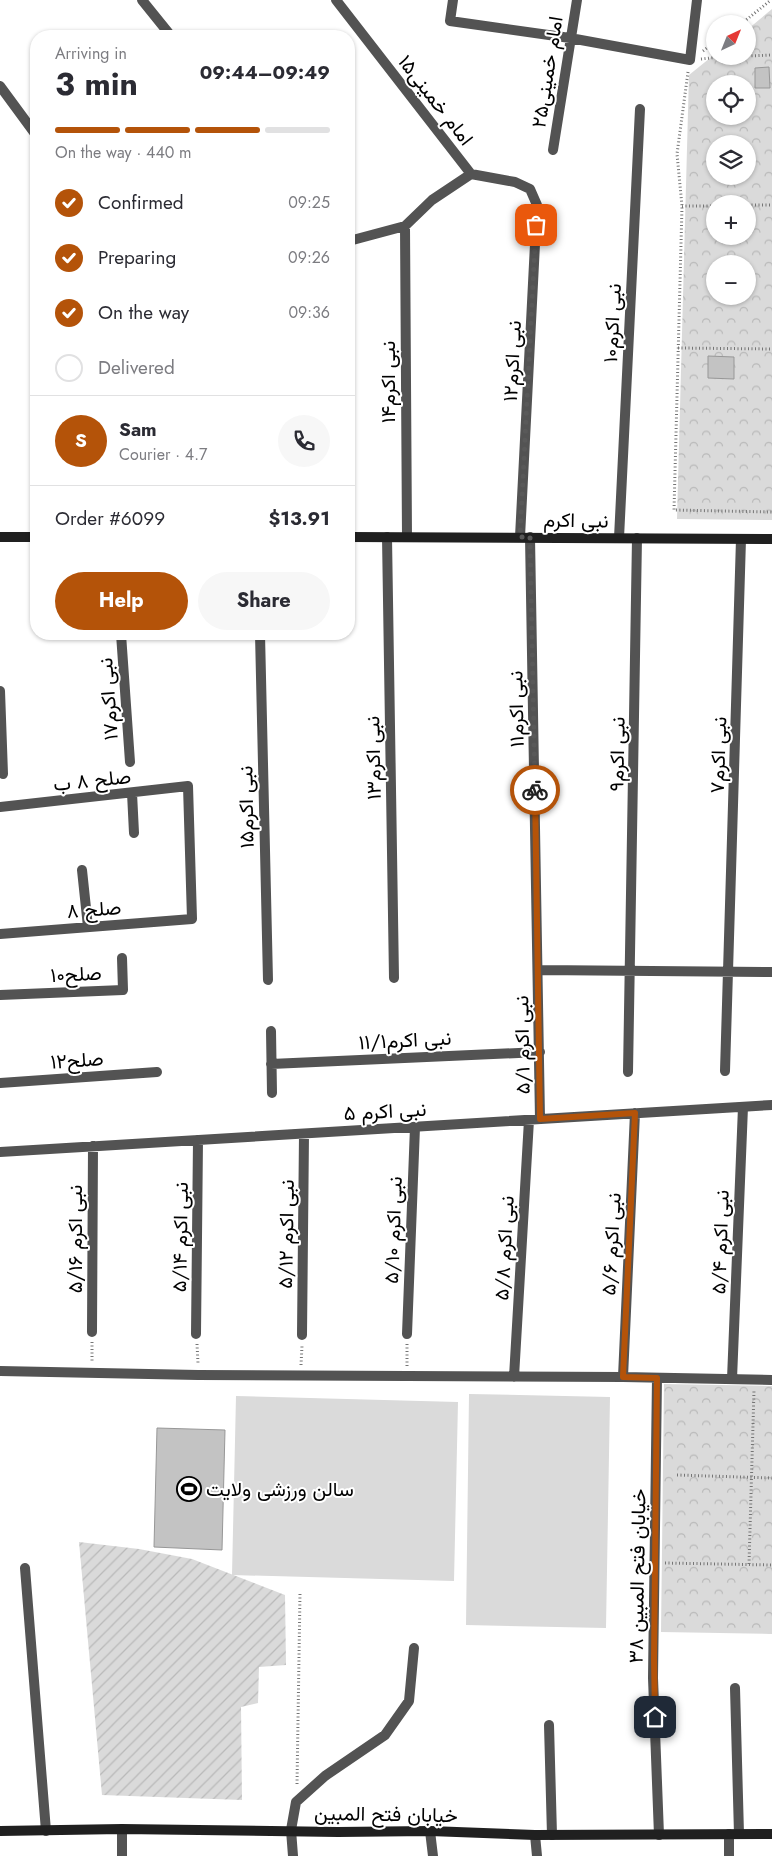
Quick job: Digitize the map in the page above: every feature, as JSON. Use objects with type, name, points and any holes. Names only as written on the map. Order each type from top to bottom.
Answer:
[{"type":"street","points":[[142,0],[166,30]]},
{"type":"street","points":[[453,0],[450,21],[570,38],[690,60],[697,0]]},
{"type":"street","name":"امام خمینی۲۵","points":[[553,150],[576,0]]},
{"type":"street","name":"۱۵امام خمینی","points":[[337,1],[471,174],[515,182],[530,189]]},
{"type":"street","points":[[0,86],[30,127]]},
{"type":"street","name":"نبی اکرم۱۰","points":[[619,538],[640,109]]},
{"type":"street","points":[[355,239],[404,226],[432,200],[471,174]]},
{"type":"street","name":"نبی اکرم۱۲","points":[[525,537],[537,205],[530,189]]},
{"type":"street","name":"نبی اکرم۱۴","points":[[404,226],[407,537]]},
{"type":"street","points":[[0,537],[30,537]]},
{"type":"street","name":"نبی اکرم","points":[[355,537],[772,539]]},
{"type":"street","name":"نبی اکرم۱۳","points":[[386,537],[394,978]]},
{"type":"street","name":"نبی اکرم۱۱","points":[[525,537],[538,970]]},
{"type":"street","name":"نبی اکرم۹","points":[[628,1072],[637,538]]},
{"type":"street","name":"نبی اکرم۷","points":[[725,1071],[741,539]]},
{"type":"street","name":"نبی اکرم۱۷","points":[[121,640],[130,762]]},
{"type":"street","name":"نبی اکرم۱۵","points":[[260,640],[268,980]]},
{"type":"street","points":[[0,691],[3,774]]},
{"type":"street","name":"صلح ۸ ب","points":[[0,807],[188,786],[192,919]]},
{"type":"street","points":[[132,793],[134,833]]},
{"type":"street","points":[[82,870],[88,927]]},
{"type":"street","name":"۸ صلح","points":[[0,934],[192,919]]},
{"type":"street","name":"صلح۱۰","points":[[0,996],[123,990],[122,958]]},
{"type":"street","points":[[538,970],[772,972]]},
{"type":"street","name":"نبی اکرم ۵/۱","points":[[535,1120],[540,1052],[538,970]]},
{"type":"street","points":[[271,1031],[272,1093]]},
{"type":"street","name":"نبی اکرم۱۱/۱","points":[[272,1064],[540,1052]]},
{"type":"street","name":"صلح۱۲","points":[[0,1083],[157,1072]]},
{"type":"street","name":"نبی اکرم ۵","points":[[0,1152],[772,1105]]},
{"type":"street","name":"نبی اکرم ۵/۴","points":[[732,1379],[743,1107]]},
{"type":"street","name":"نبی اکرم ۵/۶","points":[[623,1377],[635,1113]]},
{"type":"street","name":"نبی اکرم ۵/۸","points":[[514,1377],[535,1120]]},
{"type":"street","name":"نبی اکرم ۵/۱۰","points":[[407,1334],[415,1127]]},
{"type":"street","name":"نبی اکرم ۵/۱۲","points":[[302,1335],[304,1134]]},
{"type":"street","name":"نبی اکرم ۵/۱۴","points":[[196,1334],[198,1140]]},
{"type":"street","name":"نبی اکرم ۵/۱۶","points":[[92,1332],[93,1146]]},
{"type":"street","points":[[0,1371],[198,1375],[623,1377],[772,1380]]},
{"type":"street","name":"خیابان فتح المبین ۳۸","points":[[657,1378],[653,1678],[659,1834]]},
{"type":"street","points":[[25,1568],[46,1831]]},
{"type":"street","points":[[292,1856],[291,1830],[296,1802],[325,1776],[385,1735],[409,1702],[414,1648]]},
{"type":"street","points":[[728,1856],[734,1834],[735,1688]]},
{"type":"street","points":[[549,1725],[552,1835]]},
{"type":"street","points":[[122,1829],[122,1856]]},
{"type":"street","name":"خیابان فتح المبین","points":[[0,1831],[122,1829],[338,1832],[430,1830],[535,1835],[772,1834]]},
{"type":"street","points":[[430,1830],[433,1856]]},
{"type":"street","points":[[535,1835],[537,1856]]},
{"type":"path","points":[[752,15],[771,0]]},
{"type":"path","points":[[756,56],[772,55]]},
{"type":"path","points":[[706,58],[690,60],[677,154],[682,206],[674,510],[772,512]]},
{"type":"path","points":[[756,205],[772,205]]},
{"type":"path","points":[[682,206],[706,206]]},
{"type":"path","points":[[678,348],[772,349]]},
{"type":"path","points":[[92,1332],[93,1373]]},
{"type":"path","points":[[196,1334],[198,1375]]},
{"type":"path","points":[[406,1376],[407,1334]]},
{"type":"path","points":[[301,1376],[302,1335]]},
{"type":"path","points":[[749,1564],[754,1379]]},
{"type":"path","points":[[677,1476],[772,1478]]},
{"type":"path","points":[[655,1562],[772,1565]]},
{"type":"path","points":[[296,1802],[300,1593]]},
{"type":"green space","points":[[772,9],[772,520],[677,519],[689,75],[706,61],[706,65],[756,65],[756,22]]},
{"type":"green space","points":[[664,1384],[772,1386],[772,1634],[661,1632]]},
{"type":"green space","points":[[469,1394],[610,1397],[606,1628],[466,1625]]},
{"type":"green space","points":[[236,1396],[458,1402],[454,1581],[232,1575]]},
{"type":"green space","points":[[79,1542],[139,1549],[192,1559],[285,1595],[286,1665],[259,1667],[258,1703],[241,1707],[242,1800],[102,1795]]},
{"type":"building","points":[[769,67],[770,88],[756,88],[755,68]]},
{"type":"building","points":[[708,356],[734,357],[734,379],[708,378]]},
{"type":"building","name":"سالن ورزشی ولایت","points":[[157,1428],[225,1430],[222,1550],[154,1547]]},
{"type":"way so far","points":[[535,790],[530,537],[520,537],[536,225]]},
{"type":"place","name":"سالن ورزشی ولایت","points":[[189,1489]]},
{"type":"route","points":[[535,790],[540,1119],[635,1113],[623,1377],[657,1378],[653,1678],[655,1717]]}]
